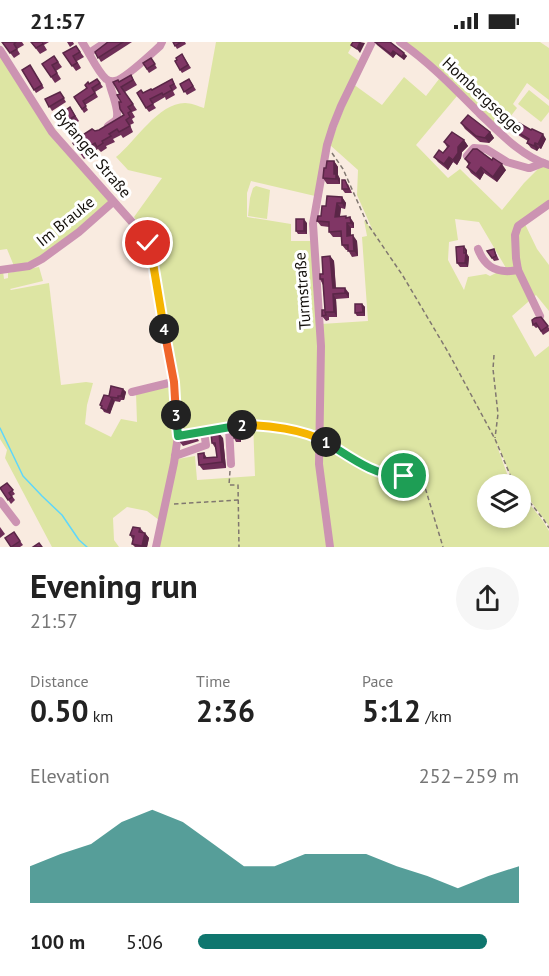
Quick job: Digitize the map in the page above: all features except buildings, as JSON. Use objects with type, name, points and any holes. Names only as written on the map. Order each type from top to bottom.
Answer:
[{"type":"street","points":[[82,42],[103,76],[109,81],[117,108],[117,117],[114,121],[100,130]]},
{"type":"street","points":[[89,52],[106,42]]},
{"type":"street","points":[[109,81],[123,77],[162,42]]},
{"type":"street","name":"Turmstraße","points":[[330,547],[319,464],[321,346],[313,224],[327,145],[341,106],[372,42]]},
{"type":"street","name":"Hombergsegge","points":[[400,42],[428,64],[512,143],[528,155],[546,164]]},
{"type":"street","name":"Byfanger Straße","points":[[0,50],[52,132],[148,243],[174,382],[178,436],[156,547]]},
{"type":"street","points":[[467,156],[474,148],[486,148],[507,162],[528,168],[546,164]]},
{"type":"street","name":"Im Brauke","points":[[0,270],[29,266],[42,259],[113,202]]},
{"type":"street","points":[[540,316],[518,270],[514,243],[516,229],[549,204]]},
{"type":"street","points":[[478,249],[483,260],[492,268],[507,271],[518,270]]},
{"type":"street","points":[[132,392],[174,382]]},
{"type":"street","points":[[178,436],[229,428],[231,464]]},
{"type":"street","points":[[175,456],[207,445],[204,432]]},
{"type":"street","points":[[0,501],[16,522]]},
{"type":"path","points":[[327,145],[343,169],[368,223],[403,276],[448,352],[495,439],[509,474]]},
{"type":"path","points":[[494,355],[493,369],[498,414],[495,439]]},
{"type":"path","points":[[229,428],[236,425],[258,425],[319,438],[384,474],[404,476],[410,482],[424,484],[443,547]]},
{"type":"path","points":[[231,464],[229,485],[238,485],[239,547]]},
{"type":"path","points":[[165,504],[239,500]]},
{"type":"path","points":[[531,504],[549,528]]},
{"type":"green space","points":[[216,42],[354,42],[348,53],[359,61],[340,106],[315,196],[251,181],[247,193],[247,217],[291,224],[291,241],[311,241],[319,348],[319,420],[328,547],[158,547],[178,459],[195,456],[197,480],[255,476],[253,421],[180,431],[150,238],[134,217],[162,178],[128,170],[116,157],[156,116],[166,109],[185,103],[204,108]]},
{"type":"green space","points":[[403,42],[540,42],[549,48],[549,100],[527,83],[513,104],[517,108],[500,130]]},
{"type":"green space","points":[[0,56],[110,202],[42,258],[14,266],[7,249],[0,250]]},
{"type":"green space","points":[[404,77],[426,96],[439,79],[457,96],[416,145],[448,178],[460,169],[502,210],[542,165],[549,167],[549,205],[524,222],[537,249],[549,265],[549,311],[536,295],[512,316],[535,357],[549,346],[549,526],[531,502],[531,474],[510,474],[498,445],[507,474],[477,474],[477,528],[531,528],[531,506],[549,531],[549,547],[331,547],[321,474],[321,324],[368,321],[362,237],[367,236],[364,220],[373,231],[357,195],[358,170],[330,145],[353,84],[382,105]],"holes":[[[455,219],[479,222],[506,268],[490,276],[486,274],[468,277],[464,290],[448,260],[449,242],[458,240]],[[383,472],[405,475],[411,480],[425,482],[427,487],[410,483],[403,478],[385,476]]]},
{"type":"green space","points":[[529,90],[549,106],[549,112],[541,122],[518,104]]},
{"type":"green space","points":[[256,186],[270,190],[267,219],[248,216],[250,198]]},
{"type":"green space","points":[[39,267],[43,281],[10,289],[49,283],[61,385],[93,383],[85,424],[111,437],[121,419],[137,422],[136,393],[172,386],[174,454],[159,520],[147,511],[127,507],[113,518],[114,540],[119,547],[52,547],[5,458],[7,450],[0,439],[0,272],[3,271],[4,279],[8,278],[8,273]]},
{"type":"waterway","points":[[0,428],[23,476],[62,515],[79,540],[87,547]]},
{"type":"route","points":[[148,243],[174,382],[178,436],[236,425],[258,425],[289,430],[319,438],[384,474],[404,476]]}]
